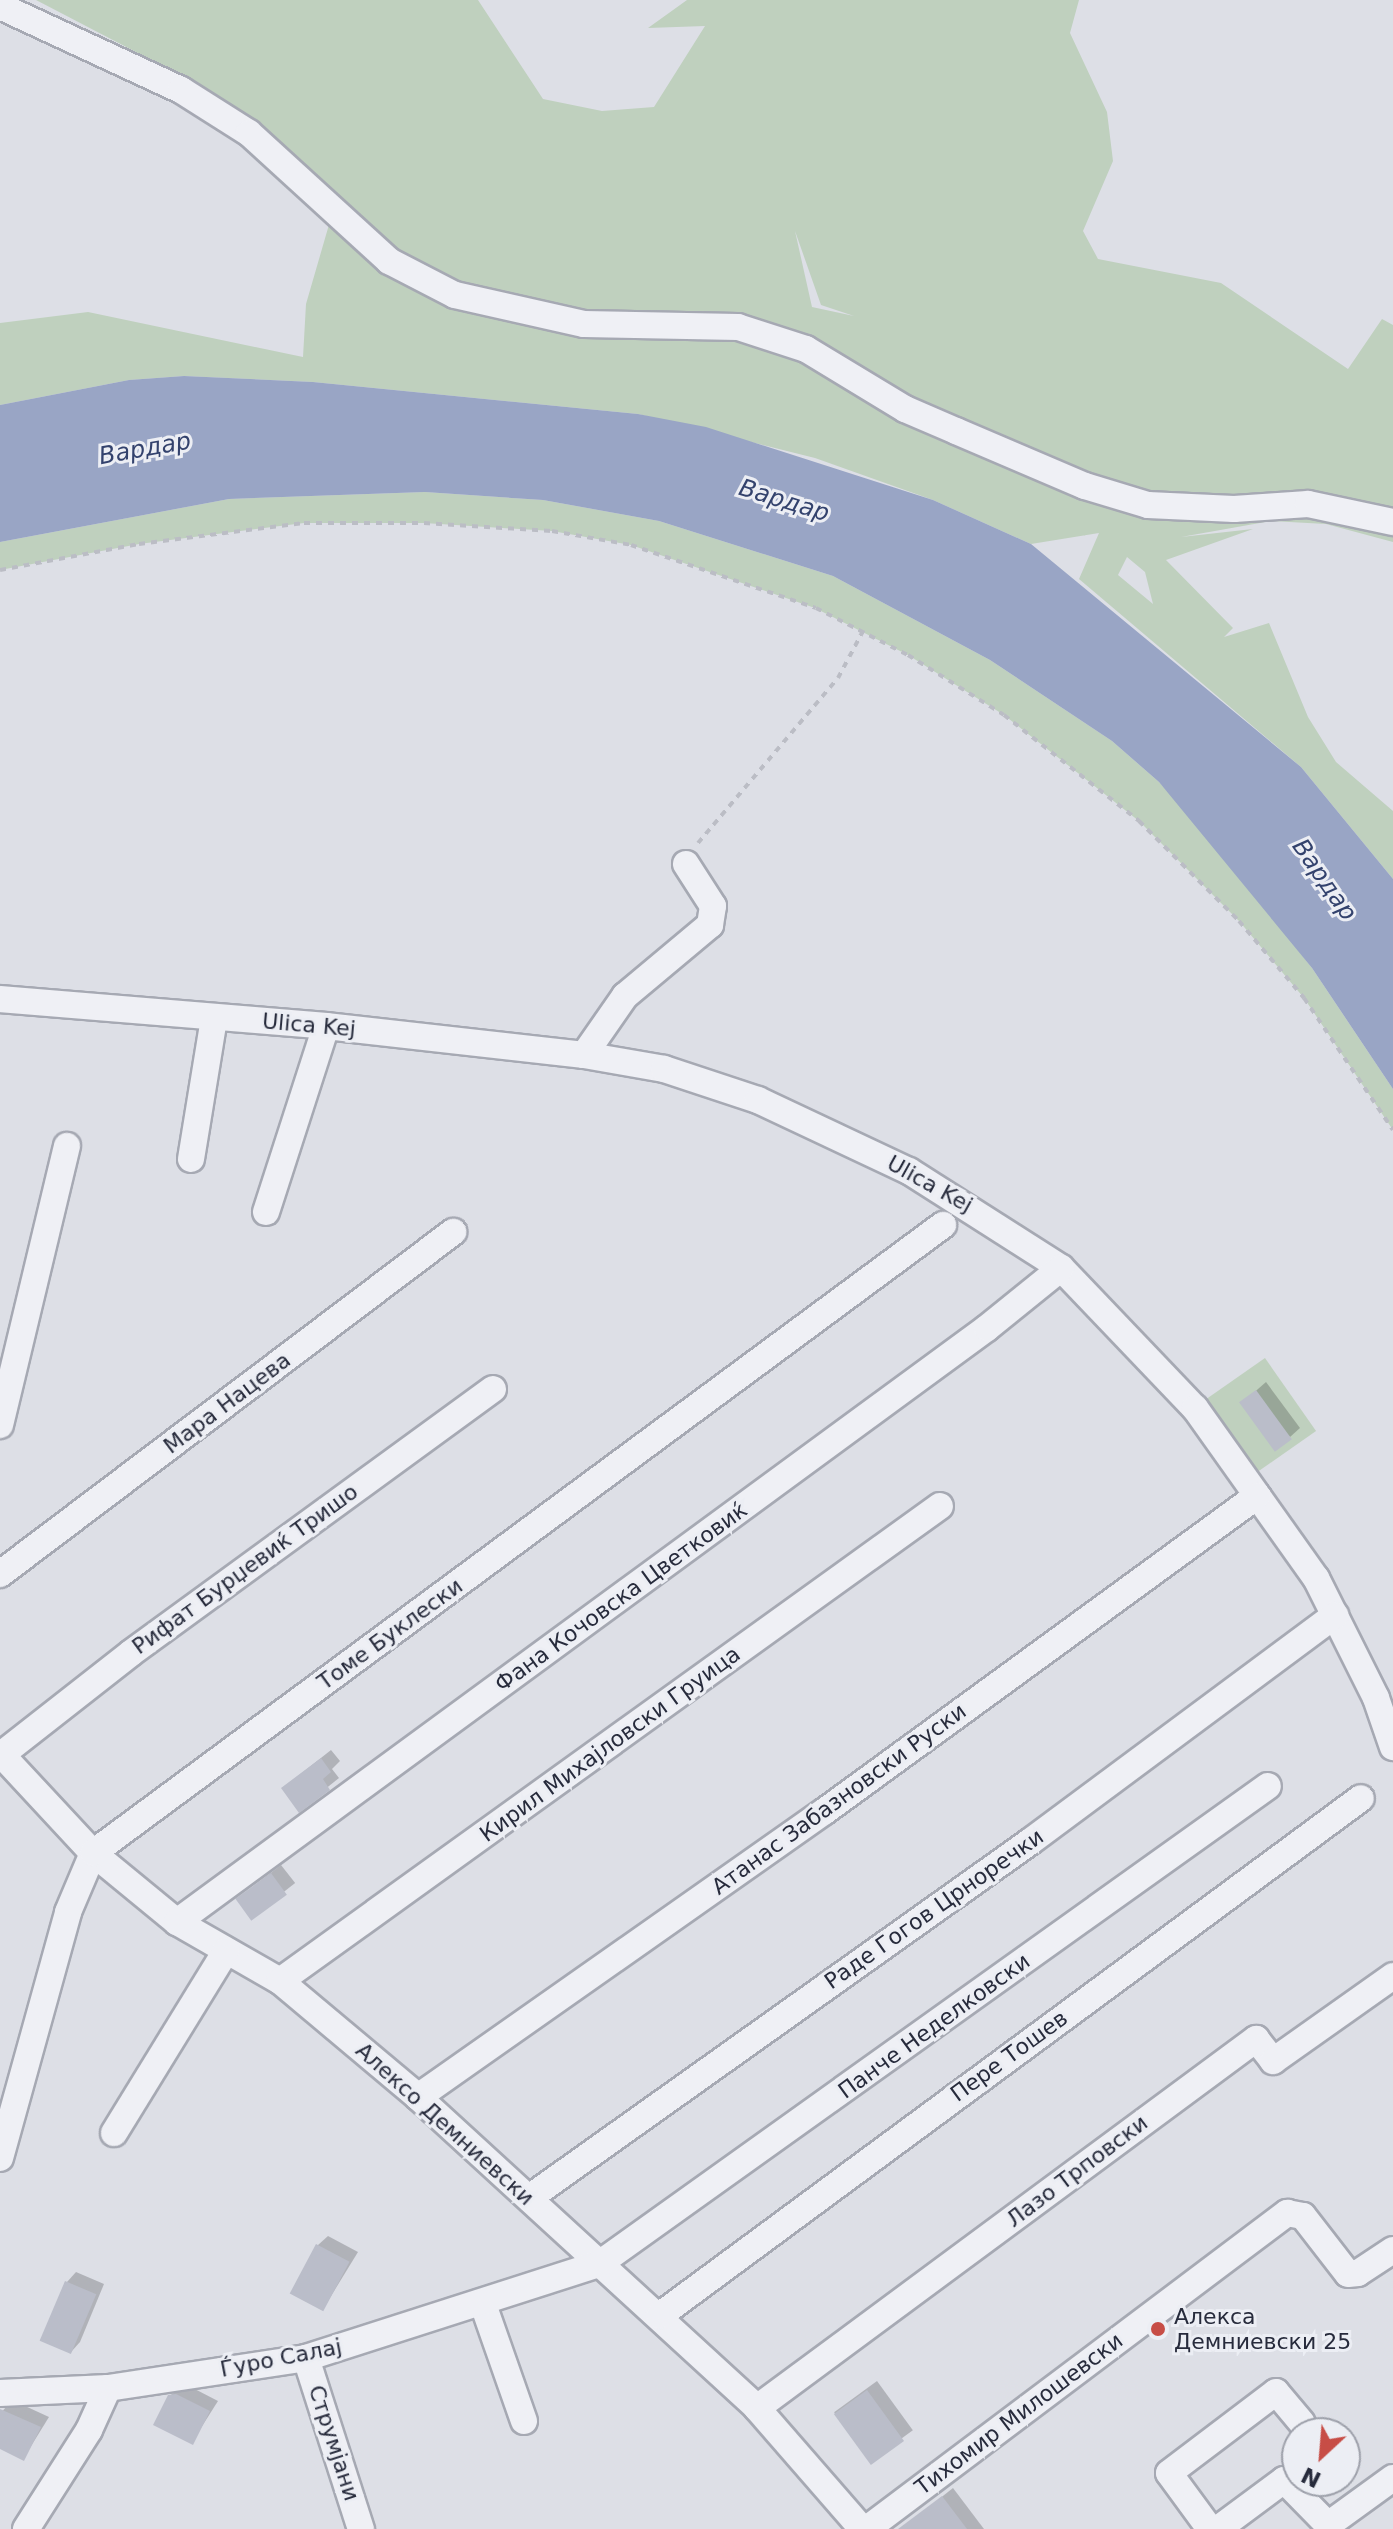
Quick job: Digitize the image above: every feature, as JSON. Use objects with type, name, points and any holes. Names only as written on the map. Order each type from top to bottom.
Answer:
[{"type":"street","points":[[0,6],[181,90],[249,133],[389,261],[455,295],[584,324],[738,327],[806,349],[905,409],[1085,486],[1148,505],[1234,509],[1308,504],[1393,522]]},
{"type":"street","points":[[584,1055],[625,996],[710,925],[713,906],[687,860]]},
{"type":"street","name":"Ulica Kej","points":[[0,999],[326,1026],[584,1055],[664,1069],[758,1100],[909,1171],[1061,1268],[1195,1408],[1316,1578],[1393,1747]]},
{"type":"street","points":[[191,1159],[214,1018]]},
{"type":"street","points":[[266,1212],[326,1026]]},
{"type":"street","points":[[0,1425],[67,1146]]},
{"type":"street","name":"Томе Буклески","points":[[93,1853],[943,1225]]},
{"type":"street","name":"Мара Нацева","points":[[0,1574],[453,1232]]},
{"type":"street","name":"Фана Кочовска Цветковиќ","points":[[177,1922],[987,1328],[1061,1268]]},
{"type":"street","name":"Рифат Бурџевиќ Тришо","points":[[1,1754],[131,1653],[493,1389]]},
{"type":"street","name":"Атанас Забазновски Руски","points":[[418,2097],[825,1811],[1257,1496]]},
{"type":"street","name":"Кирил Михајловски Груица","points":[[280,1981],[940,1506]]},
{"type":"street","name":"Раде Гогов Црноречки","points":[[529,2198],[1031,1841],[1335,1615]]},
{"type":"street","name":"Алексо Демниевски","points":[[1,1754],[93,1853],[177,1922],[280,1981],[418,2097],[757,2408],[865,2529]]},
{"type":"street","name":"Панче Неделковски","points":[[599,2264],[1268,1786]]},
{"type":"street","name":"Пере Тошев","points":[[659,2316],[1361,1798]]},
{"type":"street","points":[[0,2158],[68,1912],[93,1853]]},
{"type":"street","points":[[114,2133],[226,1951]]},
{"type":"street","name":"Лазо Трповски","points":[[757,2408],[1256,2039],[1273,2061],[1393,1976]]},
{"type":"street","name":"Тихомир Милошевски","points":[[865,2529],[1287,2213],[1303,2216],[1348,2274],[1358,2273],[1393,2250]]},
{"type":"street","name":"Ѓуро Салај","points":[[0,2393],[108,2388],[306,2358],[483,2304],[599,2264]]},
{"type":"street","points":[[483,2304],[524,2421]]},
{"type":"street","name":"Струмјани","points":[[306,2358],[361,2529]]},
{"type":"street","points":[[26,2529],[89,2430],[108,2388]]},
{"type":"street","points":[[1210,2529],[1169,2473],[1276,2392],[1297,2417]]},
{"type":"street","points":[[1218,2529],[1284,2480],[1328,2525],[1393,2478]]},
{"type":"path","points":[[0,570],[139,544],[304,523],[552,531],[631,545],[703,565],[863,631],[935,671],[1040,740],[1174,853],[1304,998],[1393,1130]]},
{"type":"path","points":[[687,860],[838,678],[863,631]]},
{"type":"green space","points":[[36,0],[478,0],[543,99],[602,111],[654,107],[705,26],[648,28],[687,0],[1079,0],[1070,33],[1107,112],[1113,161],[1083,231],[1098,259],[1221,283],[1348,369],[1382,319],[1393,325],[1393,542],[1326,524],[1271,521],[1181,537],[1253,529],[1166,560],[1233,628],[1224,637],[1269,623],[1308,717],[1336,762],[1393,811],[1393,879],[1301,767],[1079,579],[1099,533],[1031,544],[933,500],[815,458],[638,414],[313,382],[184,376],[129,380],[0,405],[0,323],[88,312],[303,357],[306,304],[337,197],[234,114],[157,63]],"holes":[[[795,231],[821,305],[854,316],[812,307]],[[1127,557],[1145,572],[1153,604],[1118,575]]]},
{"type":"green space","points":[[425,492],[543,500],[659,521],[833,576],[990,660],[1112,741],[1159,782],[1210,838],[1312,968],[1393,1089],[1393,1130],[1304,998],[1239,921],[1139,821],[1004,715],[908,655],[815,608],[631,545],[552,531],[424,523],[304,523],[139,544],[0,570],[0,542],[229,499]]},
{"type":"green space","points":[[1265,1358],[1316,1431],[1246,1480],[1195,1407]]},
{"type":"water","name":"Вардар","points":[[184,376],[313,382],[638,414],[706,427],[933,500],[1031,544],[1301,767],[1393,879],[1393,1089],[1312,968],[1159,782],[1112,741],[990,660],[833,576],[659,521],[543,500],[425,492],[229,499],[0,542],[0,405],[129,380]]},
{"type":"building","points":[[1256,1390],[1292,1439],[1275,1452],[1239,1402]]},
{"type":"building","points":[[321,1758],[331,1772],[323,1779],[330,1790],[299,1813],[281,1788]]},
{"type":"building","points":[[271,1873],[287,1895],[251,1921],[235,1899]]},
{"type":"building","points":[[316,2244],[350,2262],[323,2311],[290,2293]]},
{"type":"building","points":[[65,2281],[96,2294],[71,2354],[40,2341]]},
{"type":"building","points":[[867,2390],[904,2441],[871,2465],[834,2414]]},
{"type":"building","points":[[176,2394],[210,2411],[193,2445],[153,2425],[168,2395]]},
{"type":"building","points":[[0,2409],[41,2427],[24,2461],[0,2449]]},
{"type":"building","points":[[942,2496],[967,2529],[898,2529]]},
{"type":"place","name":"Алекса Демниевски 25","points":[[1158,2329]]}]
